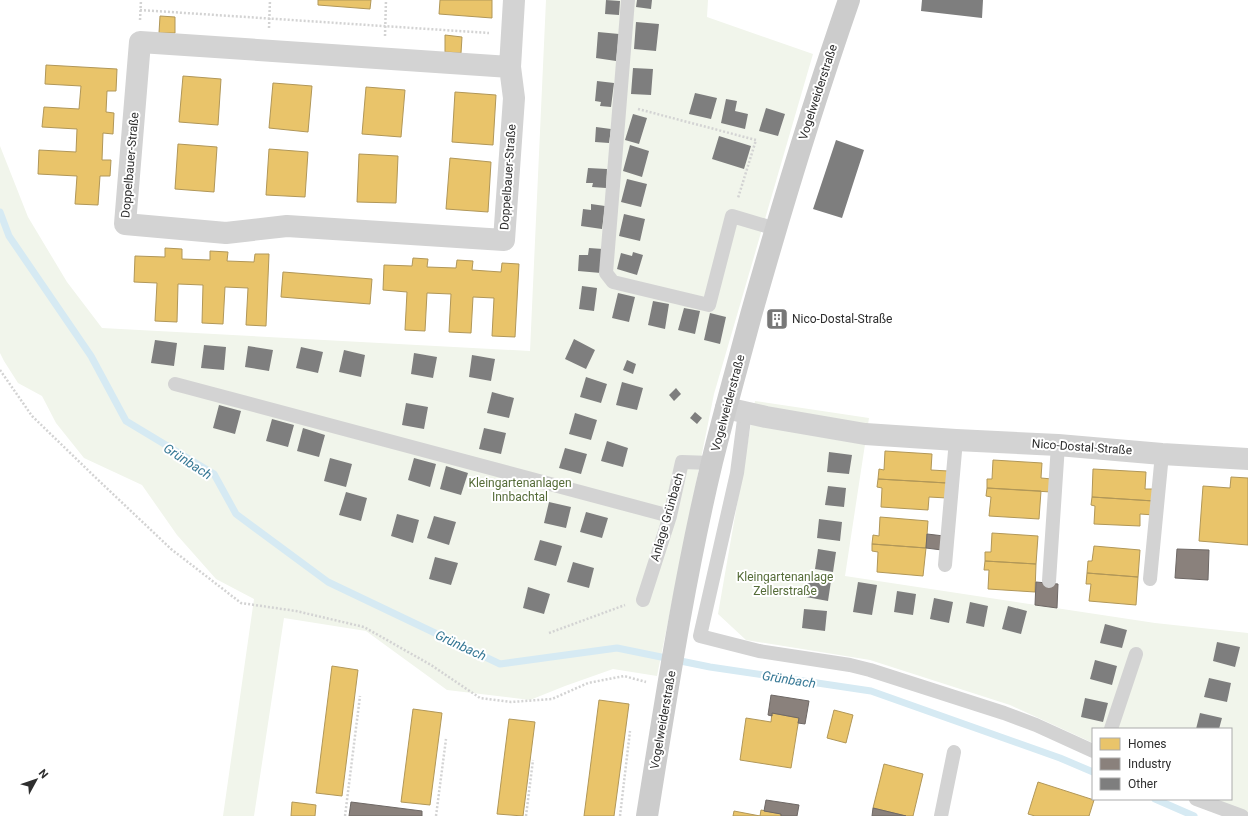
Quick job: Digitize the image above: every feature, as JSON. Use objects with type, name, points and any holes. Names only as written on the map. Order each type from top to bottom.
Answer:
[{"type":"main road","name":"Vogelweiderstraße","points":[[647,816],[676,640],[698,525],[712,463],[735,410],[776,229],[816,96],[849,0]]},
{"type":"street","name":"Doppelbauer-Straße","points":[[510,67],[140,42],[125,224],[226,233],[287,226],[504,240],[514,98],[510,67],[514,0]]},
{"type":"street","name":"Nico-Dostal-Straße","points":[[735,410],[766,417],[865,434],[1058,445],[1162,454],[1248,459]]},
{"type":"lane","points":[[628,0],[606,273],[613,282],[709,305],[732,216],[776,229]]},
{"type":"lane","points":[[175,384],[670,516]]},
{"type":"lane","points":[[735,410],[737,473],[700,636],[759,651],[850,665],[870,670],[1004,713],[1036,725],[1092,751]]},
{"type":"lane","points":[[945,565],[956,440]]},
{"type":"lane","points":[[1049,581],[1058,445]]},
{"type":"lane","points":[[1150,579],[1162,454]]},
{"type":"lane","name":"Anlage Grünbach","points":[[643,600],[670,516],[682,462],[712,463]]},
{"type":"lane","points":[[1111,728],[1136,654]]},
{"type":"lane","points":[[941,816],[954,752]]},
{"type":"lane","points":[[1199,800],[1242,816]]},
{"type":"path","points":[[267,51],[270,0]]},
{"type":"path","points":[[384,58],[386,0]]},
{"type":"path","points":[[140,10],[512,35]]},
{"type":"path","points":[[620,105],[756,140],[732,216]]},
{"type":"path","points":[[0,370],[32,416],[77,460],[171,549],[241,603],[296,611],[364,627],[431,665],[480,698],[511,702],[552,699],[588,683],[624,676],[669,682]]},
{"type":"path","points":[[549,633],[617,607],[643,600]]},
{"type":"path","points":[[345,816],[360,696]]},
{"type":"path","points":[[620,816],[630,731]]},
{"type":"path","points":[[436,816],[446,740]]},
{"type":"path","points":[[526,816],[533,760]]},
{"type":"green space","name":"Kleingartenanlagen Innbachtal","points":[[546,0],[708,0],[707,17],[813,54],[714,394],[657,676],[613,669],[530,700],[447,690],[366,631],[284,618],[254,816],[223,816],[254,599],[216,579],[177,535],[142,485],[84,458],[56,423],[42,396],[18,383],[4,361],[0,353],[0,146],[28,217],[67,282],[102,328],[530,351]]},
{"type":"green space","name":"Kleingartenanlage Zellerstraße","points":[[755,401],[869,418],[845,576],[1155,623],[1248,633],[1248,815],[1216,800],[1232,800],[1232,728],[1092,728],[1092,743],[1010,705],[870,660],[746,640],[718,614]]},
{"type":"building: Homes","points":[[318,0],[371,0],[370,9],[318,5]]},
{"type":"building: Homes","points":[[440,0],[492,0],[492,18],[439,14]]},
{"type":"building: Homes","points":[[160,16],[175,17],[175,33],[159,33]]},
{"type":"building: Homes","points":[[445,35],[462,37],[461,53],[445,52]]},
{"type":"building: Homes","points":[[46,65],[117,69],[116,91],[107,91],[106,112],[114,113],[113,134],[103,133],[102,160],[111,160],[110,176],[100,176],[98,205],[75,204],[77,176],[38,174],[39,150],[76,152],[77,129],[42,127],[44,107],[79,109],[81,86],[45,84]]},
{"type":"building: Homes","points":[[183,76],[221,79],[218,125],[179,122]]},
{"type":"building: Homes","points":[[273,83],[312,86],[308,132],[269,128]]},
{"type":"building: Homes","points":[[366,87],[405,90],[401,137],[362,134]]},
{"type":"building: Homes","points":[[455,92],[496,95],[493,145],[452,142]]},
{"type":"building: Homes","points":[[178,144],[217,147],[214,192],[175,189]]},
{"type":"building: Homes","points":[[269,149],[308,152],[305,197],[266,195]]},
{"type":"building: Homes","points":[[359,154],[398,156],[396,203],[357,202]]},
{"type":"building: Homes","points":[[450,158],[491,162],[488,212],[446,209]]},
{"type":"building: Homes","points":[[165,248],[182,249],[182,259],[210,260],[210,251],[228,252],[227,261],[254,262],[255,254],[269,254],[266,326],[246,325],[248,288],[225,287],[223,324],[202,323],[203,285],[178,284],[177,322],[155,321],[157,283],[134,282],[135,256],[165,257]]},
{"type":"building: Homes","points":[[413,258],[428,259],[427,267],[456,268],[457,260],[473,261],[472,270],[501,272],[502,263],[519,264],[515,337],[492,336],[494,298],[473,297],[471,333],[449,332],[451,294],[427,293],[425,331],[405,330],[407,292],[383,290],[384,265],[412,266]]},
{"type":"building: Homes","points":[[283,272],[372,279],[370,304],[281,297]]},
{"type":"building: Homes","points":[[885,451],[932,454],[931,470],[948,471],[947,483],[878,479],[879,469],[884,470]]},
{"type":"building: Homes","points":[[993,460],[1042,463],[1041,478],[1052,479],[1051,492],[987,488],[987,479],[992,479]]},
{"type":"building: Homes","points":[[1093,469],[1146,472],[1145,489],[1155,489],[1154,501],[1092,497]]},
{"type":"building: Homes","points":[[1231,477],[1248,478],[1248,545],[1199,541],[1203,486],[1230,488]]},
{"type":"building: Homes","points":[[878,479],[947,483],[947,498],[929,497],[928,510],[881,507],[882,488],[877,487]]},
{"type":"building: Homes","points":[[987,488],[1041,491],[1039,519],[989,516],[991,497],[986,496]]},
{"type":"building: Homes","points":[[1092,497],[1154,501],[1154,515],[1140,514],[1140,526],[1094,524],[1095,506],[1091,505]]},
{"type":"building: Homes","points":[[880,517],[928,521],[926,548],[872,544],[873,535],[879,536]]},
{"type":"building: Homes","points":[[992,533],[1038,536],[1036,564],[985,561],[985,552],[991,552]]},
{"type":"building: Homes","points":[[872,544],[926,548],[923,576],[877,572],[878,552],[872,551]]},
{"type":"building: Homes","points":[[1094,546],[1140,550],[1138,577],[1087,573],[1088,561],[1092,561]]},
{"type":"building: Homes","points":[[985,561],[1036,564],[1035,592],[988,589],[989,570],[984,570]]},
{"type":"building: Homes","points":[[1087,573],[1138,577],[1136,605],[1089,601],[1091,584],[1086,584]]},
{"type":"building: Homes","points":[[332,666],[358,670],[342,796],[316,793]]},
{"type":"building: Homes","points":[[599,700],[629,704],[614,816],[584,816]]},
{"type":"building: Homes","points":[[413,709],[442,713],[430,805],[401,802]]},
{"type":"building: Homes","points":[[834,710],[853,715],[846,743],[827,738]]},
{"type":"building: Homes","points":[[772,713],[799,718],[791,768],[740,760],[746,718],[771,722]]},
{"type":"building: Homes","points":[[509,719],[535,722],[523,816],[497,814]]},
{"type":"building: Homes","points":[[884,764],[923,774],[913,816],[906,816],[873,808]]},
{"type":"building: Homes","points":[[1038,782],[1094,800],[1089,816],[1035,816],[1028,814]]},
{"type":"building: Homes","points":[[292,802],[316,805],[315,816],[291,816]]},
{"type":"building: Homes","points":[[761,810],[781,814],[781,816],[760,816]]},
{"type":"building: Homes","points":[[734,811],[760,816],[733,816]]},
{"type":"building: Industry","points":[[927,534],[944,536],[942,550],[926,548]]},
{"type":"building: Industry","points":[[1177,549],[1209,550],[1208,580],[1175,578]]},
{"type":"building: Industry","points":[[1036,582],[1058,584],[1057,608],[1035,605]]},
{"type":"building: Industry","points":[[771,695],[809,701],[805,724],[798,723],[799,718],[772,713],[772,716],[768,715]]},
{"type":"building: Industry","points":[[766,800],[799,805],[797,816],[781,816],[781,814],[764,811]]},
{"type":"building: Industry","points":[[351,802],[422,811],[422,816],[349,816]]},
{"type":"building: Industry","points":[[873,808],[906,816],[872,816]]},
{"type":"building: Other","points":[[606,0],[620,1],[619,15],[605,14]]},
{"type":"building: Other","points":[[637,0],[652,0],[651,9],[636,7]]},
{"type":"building: Other","points":[[922,0],[983,0],[982,18],[921,11]]},
{"type":"building: Other","points":[[636,22],[659,24],[656,51],[634,49]]},
{"type":"building: Other","points":[[598,32],[619,34],[616,61],[596,58]]},
{"type":"building: Other","points":[[633,68],[653,69],[651,95],[631,94]]},
{"type":"building: Other","points":[[597,81],[614,83],[611,107],[600,106],[601,102],[595,101]]},
{"type":"building: Other","points":[[695,93],[717,98],[711,119],[689,114]]},
{"type":"building: Other","points":[[726,99],[737,101],[735,111],[748,114],[745,129],[721,123]]},
{"type":"building: Other","points":[[766,108],[785,114],[778,136],[759,131]]},
{"type":"building: Other","points":[[633,114],[647,118],[639,144],[625,140]]},
{"type":"building: Other","points":[[596,127],[611,129],[609,143],[595,142]]},
{"type":"building: Other","points":[[719,136],[751,146],[744,169],[712,159]]},
{"type":"building: Other","points":[[836,140],[864,150],[842,218],[813,209]]},
{"type":"building: Other","points":[[630,145],[649,151],[642,177],[623,171]]},
{"type":"building: Other","points":[[588,168],[607,169],[606,188],[592,187],[593,183],[586,183]]},
{"type":"building: Other","points":[[627,179],[647,184],[641,207],[621,202]]},
{"type":"building: Other","points":[[591,204],[605,206],[602,229],[581,226],[583,209],[591,210]]},
{"type":"building: Other","points":[[624,214],[645,219],[640,241],[619,236]]},
{"type":"building: Other","points":[[589,248],[603,249],[601,273],[578,271],[579,255],[588,255]]},
{"type":"building: Other","points":[[633,252],[643,255],[637,275],[617,269],[621,253],[632,256]]},
{"type":"building: Other","points":[[582,286],[597,288],[594,311],[579,309]]},
{"type":"building: Other","points":[[618,293],[635,297],[629,322],[612,318]]},
{"type":"building: Other","points":[[653,301],[669,304],[665,329],[648,325]]},
{"type":"building: Other","points":[[684,308],[700,311],[695,334],[678,330]]},
{"type":"building: Other","name":"Nico-Dostal-Straße","points":[[776,309],[783,311],[778,329],[771,326]]},
{"type":"building: Other","points":[[710,313],[726,317],[720,344],[704,340]]},
{"type":"building: Other","points":[[574,339],[595,350],[586,369],[565,359]]},
{"type":"building: Other","points":[[155,340],[177,343],[174,366],[151,363]]},
{"type":"building: Other","points":[[204,345],[226,347],[224,370],[201,368]]},
{"type":"building: Other","points":[[248,346],[273,350],[269,371],[245,367]]},
{"type":"building: Other","points":[[301,347],[323,352],[318,373],[296,368]]},
{"type":"building: Other","points":[[344,350],[365,355],[361,377],[339,372]]},
{"type":"building: Other","points":[[414,353],[437,357],[433,378],[411,374]]},
{"type":"building: Other","points":[[472,355],[495,359],[491,381],[469,377]]},
{"type":"building: Other","points":[[627,360],[636,364],[633,374],[623,370]]},
{"type":"building: Other","points":[[586,377],[607,384],[601,403],[580,397]]},
{"type":"building: Other","points":[[622,382],[643,388],[637,410],[616,405]]},
{"type":"building: Other","points":[[676,388],[681,394],[674,401],[669,395]]},
{"type":"building: Other","points":[[492,392],[514,398],[509,418],[487,413]]},
{"type":"building: Other","points":[[406,403],[428,407],[424,429],[402,425]]},
{"type":"building: Other","points":[[219,405],[241,411],[235,434],[213,428]]},
{"type":"building: Other","points":[[695,412],[702,418],[697,424],[690,418]]},
{"type":"building: Other","points":[[575,413],[597,420],[591,440],[569,434]]},
{"type":"building: Other","points":[[272,419],[294,425],[288,447],[266,441]]},
{"type":"building: Other","points":[[303,428],[325,435],[319,457],[297,451]]},
{"type":"building: Other","points":[[484,428],[506,433],[501,454],[479,449]]},
{"type":"building: Other","points":[[607,441],[628,448],[623,467],[601,461]]},
{"type":"building: Other","points":[[565,448],[587,454],[581,474],[559,468]]},
{"type":"building: Other","points":[[829,452],[852,455],[849,474],[827,472]]},
{"type":"building: Other","points":[[330,458],[352,464],[346,487],[324,481]]},
{"type":"building: Other","points":[[414,458],[436,464],[430,487],[408,480]]},
{"type":"building: Other","points":[[446,466],[468,473],[461,495],[440,489]]},
{"type":"building: Other","points":[[828,486],[846,488],[844,507],[825,505]]},
{"type":"building: Other","points":[[346,492],[367,498],[361,521],[339,515]]},
{"type":"building: Other","points":[[549,502],[571,507],[566,528],[544,523]]},
{"type":"building: Other","points":[[586,512],[608,518],[602,538],[580,532]]},
{"type":"building: Other","points":[[397,514],[419,520],[413,543],[391,536]]},
{"type":"building: Other","points":[[434,516],[456,522],[449,545],[427,538]]},
{"type":"building: Other","points":[[819,519],[842,522],[840,541],[817,538]]},
{"type":"building: Other","points":[[540,540],[562,546],[556,566],[534,560]]},
{"type":"building: Other","points":[[818,549],[836,552],[833,572],[815,569]]},
{"type":"building: Other","points":[[435,557],[458,563],[451,585],[429,579]]},
{"type":"building: Other","points":[[573,562],[594,568],[589,588],[567,582]]},
{"type":"building: Other","points":[[808,578],[831,581],[828,601],[806,597]]},
{"type":"building: Other","points":[[858,582],[877,585],[872,615],[853,612]]},
{"type":"building: Other","points":[[528,587],[550,594],[544,614],[523,608]]},
{"type":"building: Other","points":[[897,591],[916,594],[913,615],[894,612]]},
{"type":"building: Other","points":[[934,598],[953,602],[949,623],[930,619]]},
{"type":"building: Other","points":[[970,602],[988,606],[984,627],[966,623]]},
{"type":"building: Other","points":[[1008,606],[1027,611],[1021,634],[1002,629]]},
{"type":"building: Other","points":[[804,609],[827,611],[825,631],[802,628]]},
{"type":"building: Other","points":[[1105,624],[1127,630],[1122,648],[1100,643]]},
{"type":"building: Other","points":[[1217,642],[1240,647],[1235,667],[1213,661]]},
{"type":"building: Other","points":[[1095,660],[1117,666],[1112,685],[1090,679]]},
{"type":"building: Other","points":[[1209,678],[1231,683],[1227,702],[1204,697]]},
{"type":"building: Other","points":[[1085,698],[1108,703],[1103,722],[1081,717]]},
{"type":"building: Other","points":[[1200,713],[1222,718],[1219,728],[1196,728]]},
{"type":"waterway","name":"Grünbach","points":[[0,212],[9,236],[91,356],[126,421],[214,474],[236,514],[328,582],[500,664],[617,648],[710,667],[871,691],[1060,758],[1092,772]]},
{"type":"waterway","name":"Grünbach","points":[[1157,800],[1194,816]]},
{"type":"place","name":"Nico-Dostal-Straße","points":[[777,319]]}]
